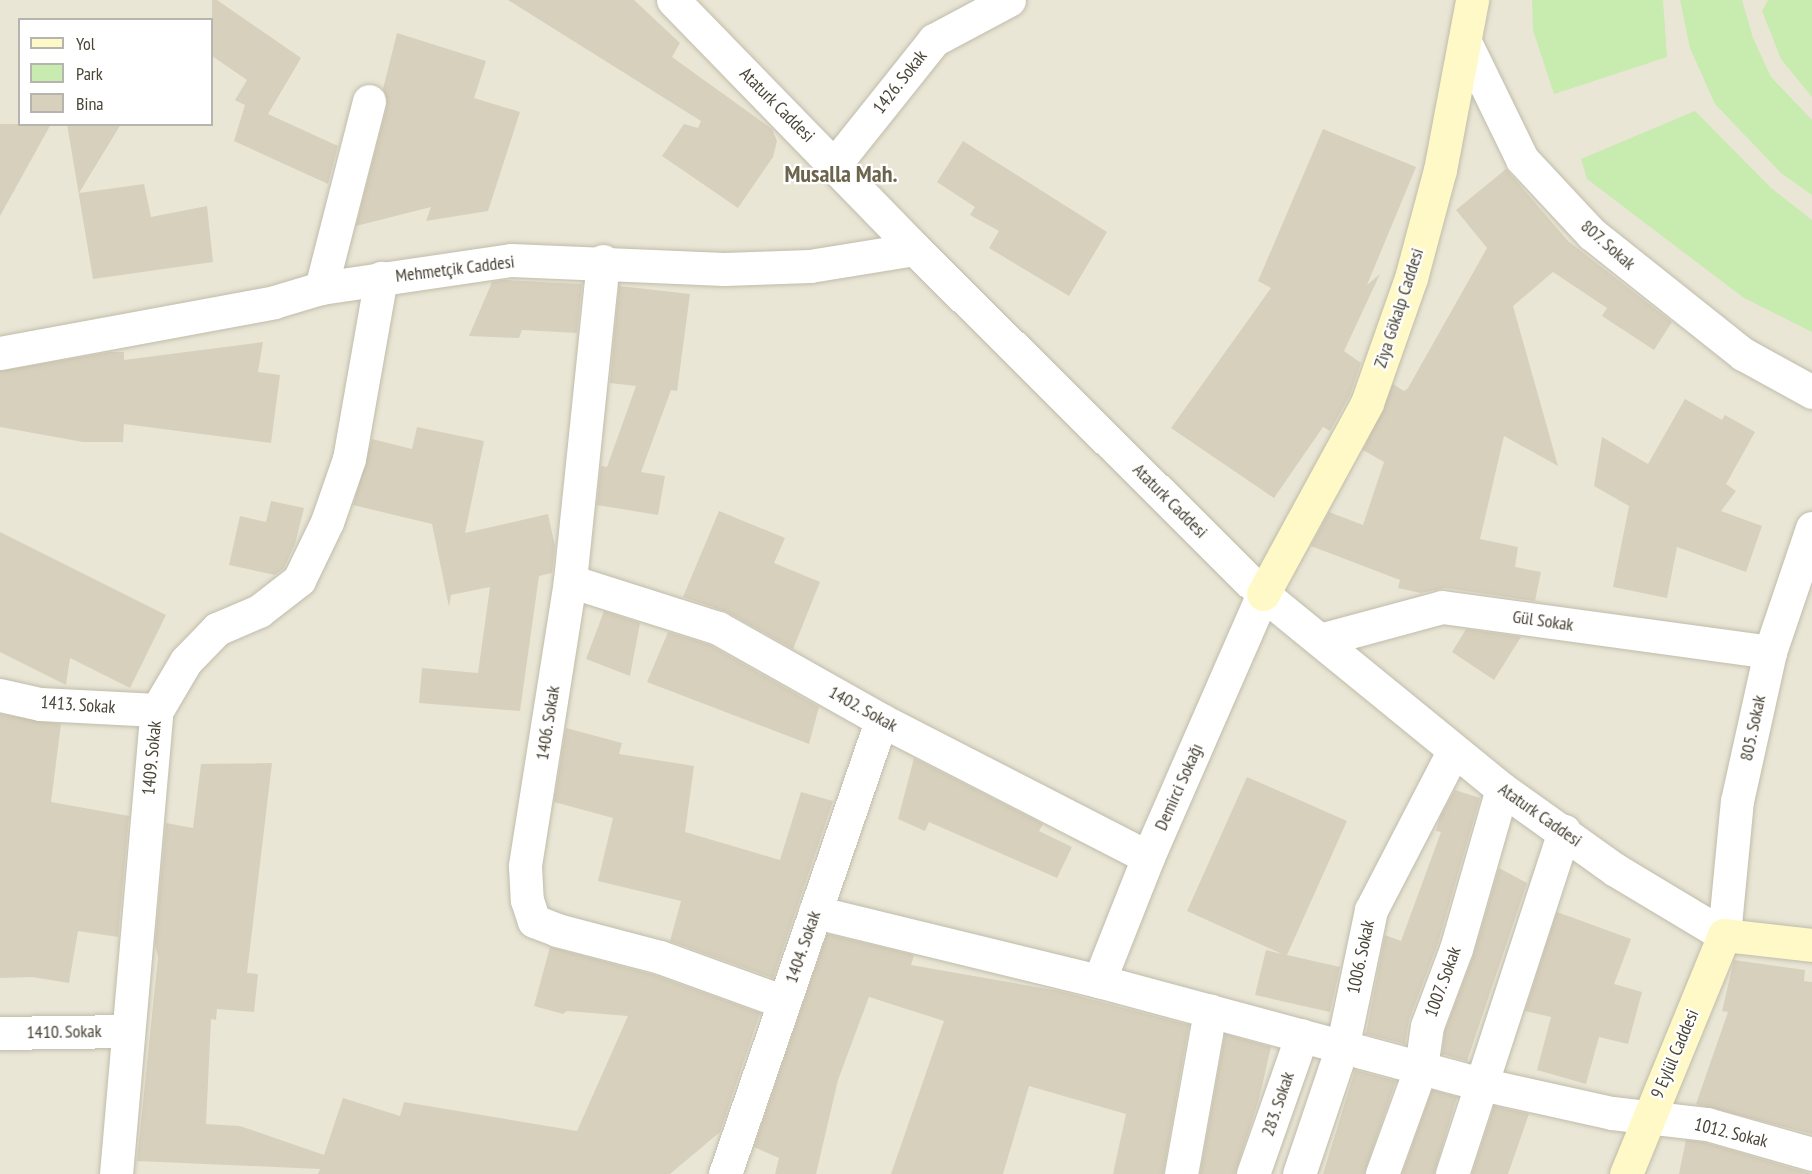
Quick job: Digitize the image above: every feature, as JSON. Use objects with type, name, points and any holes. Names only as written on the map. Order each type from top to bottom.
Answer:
[{"type":"street","name":"Ataturk Caddesi","points":[[673,0],[835,164],[915,249],[1263,594],[1453,752],[1502,789],[1614,869],[1725,935]]},
{"type":"street","name":"1426. Sokak","points":[[835,164],[934,40],[1010,0]]},
{"type":"street","name":"Ziya Gökalp Caddesi","points":[[1263,594],[1367,403],[1412,278],[1440,170],[1472,0]]},
{"type":"street","name":"807. Sokak","points":[[1465,42],[1522,159],[1592,234],[1743,354],[1812,392]]},
{"type":"street","points":[[321,288],[369,101]]},
{"type":"street","name":"Mehmetçik Caddesi","points":[[0,353],[274,302],[321,288],[510,260],[603,261],[724,269],[810,266],[915,249]]},
{"type":"street","name":"1406. Sokak","points":[[603,261],[570,581],[525,866],[526,900],[534,921],[660,957],[784,1002]]},
{"type":"street","name":"1409. Sokak","points":[[116,1174],[157,710],[186,661],[217,629],[259,610],[299,580],[327,522],[349,459],[381,278]]},
{"type":"street","name":"805. Sokak","points":[[1725,935],[1737,801],[1770,652],[1812,528]]},
{"type":"street","name":"1402. Sokak","points":[[570,581],[718,628],[881,720],[1148,857]]},
{"type":"street","name":"Demirci Sokağı","points":[[1099,981],[1148,857],[1263,594]]},
{"type":"street","name":"Gül Sokak","points":[[1320,640],[1442,607],[1770,652]]},
{"type":"street","name":"1413. Sokak","points":[[0,695],[40,704],[157,710]]},
{"type":"street","name":"1404. Sokak","points":[[725,1174],[881,720]]},
{"type":"street","name":"1006. Sokak","points":[[1299,1174],[1343,1044],[1371,910],[1453,752]]},
{"type":"street","name":"1007. Sokak","points":[[1382,1174],[1421,1066],[1427,1026],[1456,950],[1502,789]]},
{"type":"street","points":[[1452,1174],[1563,831]]},
{"type":"street","name":"1012. Sokak","points":[[815,912],[1099,981],[1343,1044],[1481,1084],[1648,1119],[1707,1125],[1812,1154]]},
{"type":"street","points":[[1725,935],[1812,945]]},
{"type":"street","name":"9 Eylül Caddesi","points":[[1626,1174],[1725,935]]},
{"type":"street","points":[[1182,1174],[1210,1011]]},
{"type":"street","name":"1410. Sokak","points":[[0,1033],[128,1031]]},
{"type":"street","name":"283. Sokak","points":[[1253,1174],[1302,1035]]},
{"type":"shaded area","points":[[0,0],[1812,0],[1812,1174],[0,1174]]},
{"type":"green space","points":[[1532,0],[1663,0],[1667,57],[1554,94],[1533,30]]},
{"type":"green space","points":[[1680,0],[1742,0],[1753,38],[1771,77],[1812,120],[1812,195],[1781,173],[1715,104],[1690,48]]},
{"type":"green space","points":[[1768,0],[1812,0],[1812,97],[1781,59],[1762,11]]},
{"type":"green space","points":[[1695,111],[1771,188],[1812,220],[1812,332],[1744,298],[1587,179],[1581,159]]},
{"type":"building","points":[[212,0],[217,0],[301,58],[268,114],[338,146],[328,184],[234,141],[245,105],[235,100],[247,80],[213,57]]},
{"type":"building","points":[[508,0],[634,0],[680,43],[672,57],[772,129],[777,141],[773,157],[738,208],[662,156],[684,124],[698,128],[701,121]]},
{"type":"building","points":[[397,33],[486,61],[474,98],[520,112],[488,211],[426,221],[431,207],[356,226],[387,106],[383,89]]},
{"type":"building","points":[[0,124],[50,126],[0,216]]},
{"type":"building","points":[[67,126],[120,126],[79,193],[144,184],[151,217],[207,206],[213,262],[93,279]]},
{"type":"building","points":[[1323,129],[1416,167],[1367,285],[1380,274],[1344,351],[1361,363],[1350,395],[1330,431],[1323,427],[1274,498],[1171,428],[1271,288],[1258,281]]},
{"type":"building","points":[[963,141],[1107,232],[1069,296],[989,248],[999,231],[970,215],[975,207],[937,182]]},
{"type":"building","points":[[1506,169],[1568,241],[1672,322],[1654,350],[1602,316],[1607,308],[1553,272],[1513,306],[1558,466],[1504,436],[1480,539],[1518,547],[1515,567],[1541,572],[1535,601],[1445,588],[1421,593],[1398,588],[1400,580],[1311,546],[1329,512],[1363,525],[1384,462],[1363,450],[1393,384],[1404,391],[1408,388],[1487,248],[1456,210]]},
{"type":"building","points":[[503,280],[582,284],[577,333],[522,330],[519,338],[469,336],[492,282]]},
{"type":"building","points":[[619,286],[690,294],[677,391],[671,390],[641,472],[665,476],[658,515],[597,505],[601,466],[607,467],[636,386],[610,383]]},
{"type":"building","points":[[263,342],[258,372],[280,375],[271,443],[124,424],[123,442],[83,442],[0,427],[0,371],[110,352],[124,352],[124,360]]},
{"type":"building","points":[[1685,399],[1722,420],[1725,415],[1755,432],[1726,484],[1736,491],[1721,511],[1762,526],[1746,572],[1677,547],[1667,598],[1613,587],[1629,506],[1594,486],[1602,437],[1648,464]]},
{"type":"building","points":[[417,427],[484,441],[465,533],[548,514],[555,546],[552,573],[539,576],[520,711],[419,703],[422,668],[478,673],[490,587],[451,595],[449,607],[432,524],[353,505],[372,439],[412,449]]},
{"type":"building","points":[[271,501],[304,508],[295,544],[284,568],[275,575],[229,565],[240,516],[266,522]]},
{"type":"building","points":[[719,511],[785,538],[774,563],[820,582],[793,649],[727,612],[683,597]]},
{"type":"building","points":[[0,532],[166,615],[130,688],[70,658],[66,685],[0,652]]},
{"type":"building","points":[[604,611],[640,623],[630,676],[586,659]]},
{"type":"building","points":[[1466,629],[1521,637],[1494,680],[1452,652]]},
{"type":"building","points":[[668,632],[710,645],[819,707],[809,744],[647,682]]},
{"type":"building","points":[[0,714],[61,724],[51,802],[129,816],[118,937],[78,931],[69,983],[32,977],[0,978]]},
{"type":"building","points":[[566,728],[622,743],[619,754],[694,766],[685,832],[780,860],[801,792],[833,801],[773,978],[670,941],[681,901],[598,881],[613,818],[554,802]]},
{"type":"building","points":[[914,758],[1043,824],[1039,831],[1072,847],[1057,878],[929,822],[925,831],[898,819]]},
{"type":"building","points":[[272,763],[247,973],[258,974],[254,1012],[217,1009],[216,1020],[211,1019],[206,1124],[240,1126],[324,1155],[343,1098],[400,1116],[404,1102],[577,1131],[628,1016],[567,1011],[563,1014],[534,1006],[550,947],[654,975],[760,1013],[720,1132],[670,1174],[318,1174],[320,1169],[137,1161],[158,957],[155,944],[166,823],[193,828],[201,764]]},
{"type":"building","points":[[1247,777],[1347,821],[1287,955],[1340,967],[1330,1012],[1255,995],[1266,950],[1282,954],[1187,911]]},
{"type":"building","points":[[1455,790],[1480,798],[1438,943],[1409,1020],[1405,1044],[1366,1034],[1385,935],[1401,941],[1441,832],[1436,831],[1440,817]]},
{"type":"building","points":[[1499,868],[1527,883],[1467,1061],[1442,1054],[1445,1031],[1474,954]]},
{"type":"building","points":[[1557,912],[1631,939],[1614,984],[1642,992],[1628,1044],[1599,1037],[1586,1084],[1537,1070],[1551,1017],[1525,1011]]},
{"type":"building","points":[[827,934],[914,955],[911,965],[1059,991],[1189,1025],[1163,1174],[1113,1174],[1126,1114],[1029,1086],[1003,1174],[891,1174],[944,1021],[869,997],[838,1080],[816,1174],[775,1174],[779,1158],[754,1147]]},
{"type":"building","points":[[1734,960],[1805,970],[1804,981],[1812,982],[1812,1134],[1696,1104],[1728,1012],[1722,1011]]},
{"type":"building","points":[[1225,1034],[1271,1047],[1259,1099],[1235,1174],[1200,1174]]},
{"type":"building","points":[[1355,1070],[1396,1081],[1364,1174],[1323,1174]]},
{"type":"building","points":[[1432,1090],[1457,1097],[1434,1174],[1402,1174]]},
{"type":"building","points":[[1494,1106],[1529,1114],[1508,1174],[1472,1174]]},
{"type":"building","points":[[1686,1140],[1703,1142],[1812,1174],[1679,1174]]},
{"type":"district","name":"Musalla Mah.","points":[[841,174]]}]
